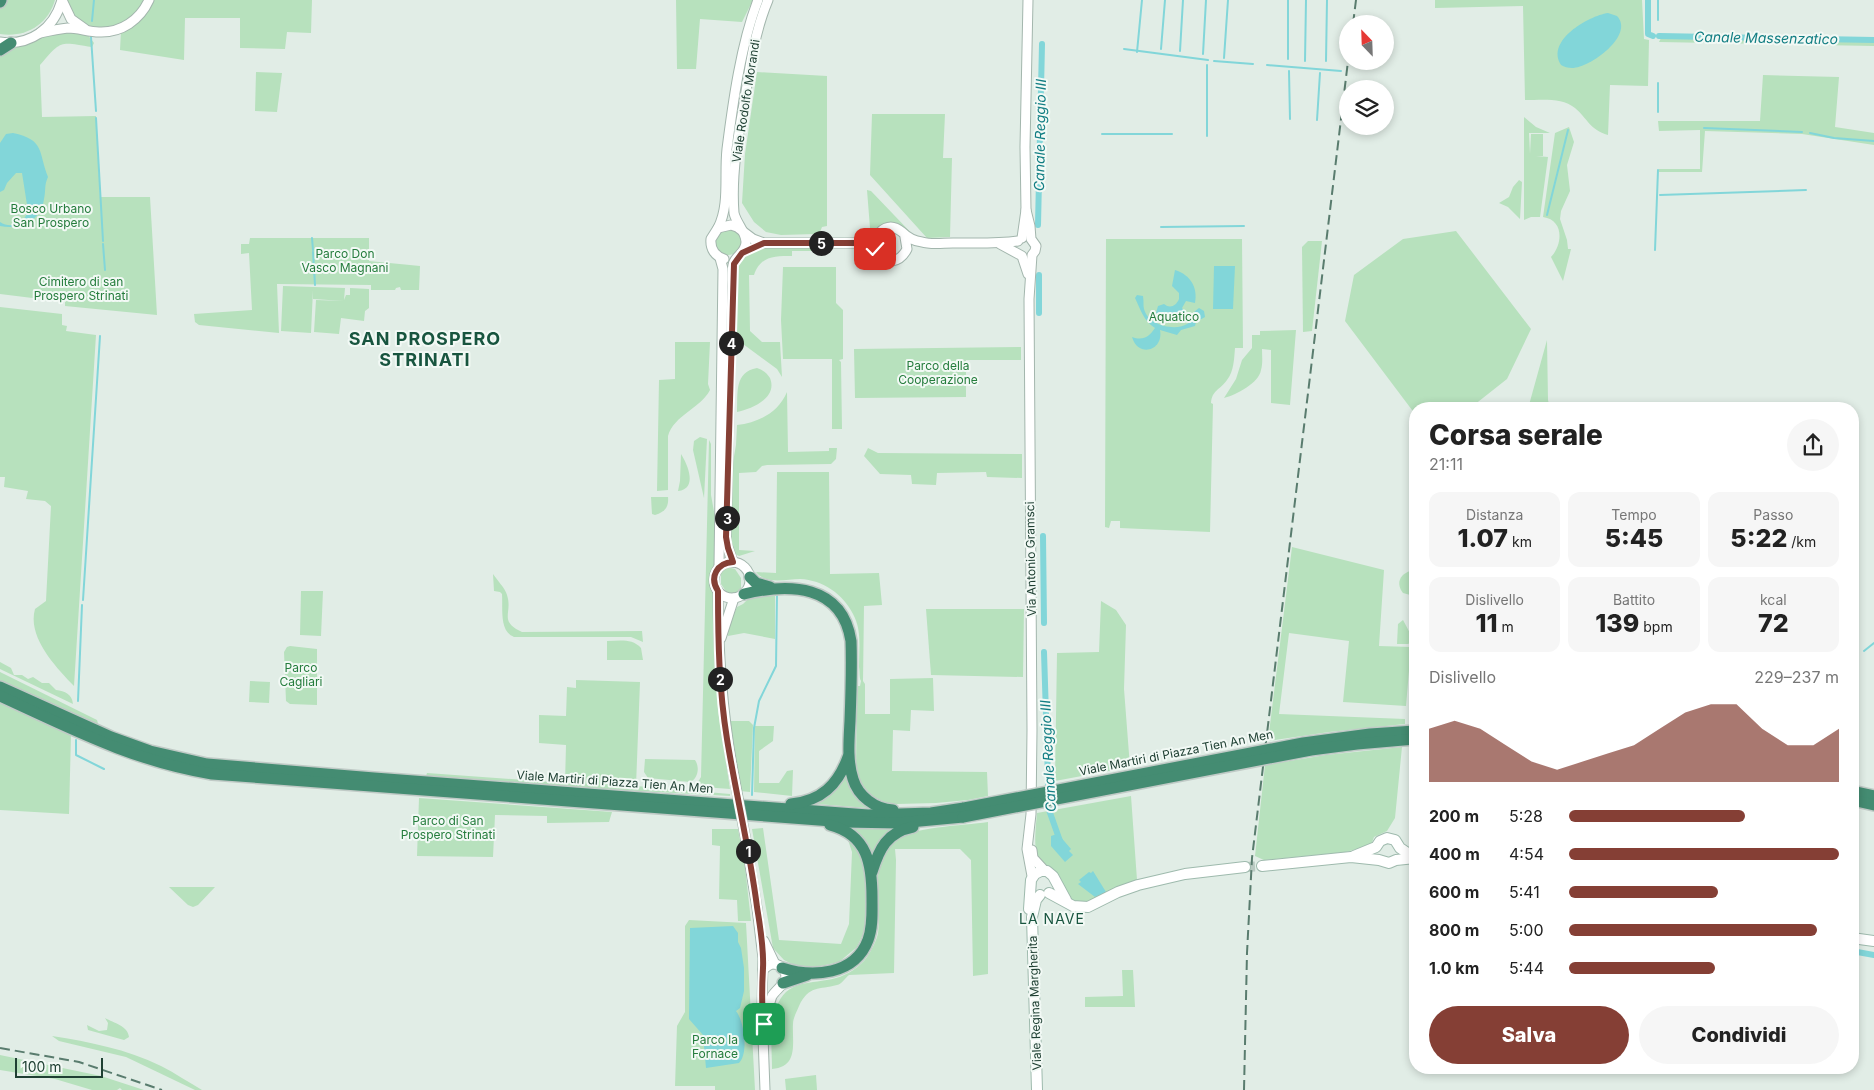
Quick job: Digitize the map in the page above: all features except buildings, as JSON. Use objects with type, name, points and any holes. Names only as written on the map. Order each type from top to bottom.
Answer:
[{"type":"highway","points":[[0,50],[5,42]]},
{"type":"highway","points":[[750,577],[760,585],[803,590],[822,596],[838,608],[846,620],[851,641],[849,753],[855,784],[868,800],[888,810],[914,814]]},
{"type":"highway","points":[[739,596],[774,588]]},
{"type":"highway","name":"Viale Martiri di Piazza Tien An Men","points":[[0,687],[111,738],[171,757],[225,766],[373,782]]},
{"type":"highway","name":"Viale Martiri di Piazza Tien An Men","points":[[0,696],[112,747],[177,767],[229,775],[373,782],[876,824],[933,821],[1303,743],[1370,734],[1409,731]]},
{"type":"highway","name":"Viale Martiri di Piazza Tien An Men","points":[[464,789],[756,806],[868,815],[964,813],[1311,750],[1409,740]]},
{"type":"highway","points":[[756,806],[778,803],[802,803],[817,798],[833,786],[839,778],[849,753]]},
{"type":"highway","points":[[1859,793],[1874,796]]},
{"type":"highway","points":[[1859,801],[1874,804]]},
{"type":"highway","points":[[806,819],[840,828],[854,837],[865,852],[872,872]]},
{"type":"highway","points":[[780,986],[808,974],[826,972],[853,961],[865,948],[872,922],[872,872],[880,849],[890,837],[905,828],[933,821]]},
{"type":"highway","points":[[778,966],[808,974]]},
{"type":"main road","points":[[1379,860],[1376,848],[1380,841],[1387,838],[1394,840],[1400,848],[1409,854]]},
{"type":"main road","points":[[1351,857],[1376,848]]},
{"type":"main road","points":[[1396,860],[1400,854],[1400,848]]},
{"type":"main road","points":[[1262,866],[1351,857],[1389,863],[1409,859]]},
{"type":"main road","points":[[1031,888],[1080,907],[1088,907],[1118,892],[1138,885],[1185,874],[1245,868]]},
{"type":"main road","points":[[1032,876],[1044,870]]},
{"type":"main road","name":"Via Antonio Gramsci","points":[[1044,870],[1050,873],[1069,903]]},
{"type":"main road","name":"Via Antonio Gramsci","points":[[1031,888],[1032,876]]},
{"type":"main road","points":[[1045,894],[1054,888],[1055,882]]},
{"type":"main road","name":"Viale Regina Margherita","points":[[1031,888],[1029,907],[1032,917]]},
{"type":"main road","name":"Viale Regina Margherita","points":[[1037,1090],[1032,917],[1036,900],[1045,894]]},
{"type":"main road","points":[[1859,939],[1874,941]]},
{"type":"street","points":[[62,0],[71,19],[90,31]]},
{"type":"street","points":[[40,33],[54,18],[62,0]]},
{"type":"street","points":[[5,42],[29,39],[40,33],[67,28],[113,31],[128,25],[139,16],[149,0]]},
{"type":"street","name":"Viale Rodolfo Morandi","points":[[758,0],[741,64],[727,149],[722,221],[712,235],[711,243],[713,251],[720,258],[723,269],[719,567],[714,579],[718,591],[723,712],[754,886],[759,929],[763,970],[762,1010],[765,1090]]},
{"type":"street","name":"Viale Rodolfo Morandi","points":[[733,562],[726,537],[732,286],[734,264],[746,241],[736,221],[734,206],[736,151],[755,42],[768,0]]},
{"type":"street","name":"Via Antonio Gramsci","points":[[1028,0],[1025,130],[1026,210],[1024,239],[1016,247],[1029,279]]},
{"type":"street","points":[[718,228],[731,225],[753,239],[764,243],[857,243],[875,239]]},
{"type":"street","points":[[877,254],[874,244],[875,239],[883,230],[889,228],[896,229],[905,237],[924,243],[1000,244],[1024,239]]},
{"type":"street","points":[[905,237],[907,245],[905,253]]},
{"type":"street","name":"Via Antonio Gramsci","points":[[1024,239],[1036,246],[1032,255],[1029,279],[1032,730],[1030,839],[1033,858],[1044,870]]},
{"type":"street","points":[[720,258],[731,260],[764,243]]},
{"type":"street","points":[[857,243],[867,246],[881,258],[890,261],[900,258],[905,253],[924,243]]},
{"type":"street","points":[[1000,244],[1020,254],[1032,255]]},
{"type":"street","points":[[719,567],[733,562],[746,568],[750,577]]},
{"type":"street","name":"Viale Rodolfo Morandi","points":[[720,646],[728,615],[739,596],[749,586],[750,577]]},
{"type":"street","points":[[718,591],[725,597],[739,596]]},
{"type":"street","name":"Via Antonio Gramsci","points":[[1030,839],[1028,858],[1032,876]]},
{"type":"street","name":"Viale Rodolfo Morandi","points":[[759,929],[778,966],[786,977],[769,1005],[764,1024]]},
{"type":"street","points":[[763,970],[767,966],[778,966]]},
{"type":"street","points":[[763,982],[770,988],[780,986]]},
{"type":"green space","points":[[0,0],[55,0],[52,9],[41,23],[27,32],[9,35],[0,34]]},
{"type":"green space","points":[[67,0],[145,0],[137,12],[127,20],[118,24],[99,27],[90,26],[74,17],[69,10]]},
{"type":"green space","points":[[153,0],[312,0],[311,33],[287,32],[285,49],[240,48],[240,18],[185,18],[184,60],[120,50],[121,31]]},
{"type":"green space","points":[[676,0],[753,0],[742,22],[700,19],[696,69],[677,69]]},
{"type":"green space","points":[[1435,0],[1642,0],[1644,39],[1649,40],[1648,86],[1610,85],[1608,135],[1602,133],[1593,127],[1570,104],[1551,100],[1525,100],[1523,6],[1435,8]]},
{"type":"green space","name":"Bosco Urbano San Prospero","points":[[68,30],[87,34],[94,43],[92,47],[62,44],[40,65],[42,117],[96,116],[100,197],[150,197],[157,315],[65,306],[65,302],[0,294],[0,55],[14,47],[27,44],[43,36]]},
{"type":"green space","points":[[1661,38],[1874,41],[1874,46],[1659,42]]},
{"type":"green space","points":[[256,72],[282,73],[277,112],[255,111]]},
{"type":"green space","points":[[757,72],[827,76],[827,226],[822,227],[820,232],[816,234],[781,235],[766,232],[754,222],[742,203],[745,154]]},
{"type":"green space","points":[[1763,75],[1839,77],[1835,127],[1874,133],[1874,145],[1802,134],[1705,131],[1702,172],[1659,172],[1659,169],[1700,169],[1700,130],[1659,131],[1658,121],[1760,121]]},
{"type":"green space","points":[[872,114],[945,114],[943,158],[952,158],[950,237],[927,238],[870,175]]},
{"type":"green space","points":[[1524,117],[1536,127],[1550,133],[1529,133],[1530,154],[1531,134],[1543,134],[1543,156],[1536,156],[1548,157],[1540,217],[1531,217],[1524,220]]},
{"type":"green space","points":[[1569,127],[1574,142],[1567,165],[1570,191],[1561,211],[1560,219],[1568,249],[1571,249],[1563,281],[1551,257],[1558,246],[1558,228],[1550,219],[1543,217],[1555,133]]},
{"type":"green space","points":[[1519,180],[1522,182],[1520,219],[1508,207],[1499,203],[1509,197],[1513,187]]},
{"type":"green space","points":[[867,190],[871,191],[916,238],[901,228],[877,230],[869,236],[862,236],[870,228]]},
{"type":"green space","points":[[728,229],[737,233],[741,242],[737,251],[728,255],[719,251],[715,242],[719,233]]},
{"type":"green space","points":[[1456,231],[1531,329],[1507,379],[1478,402],[1409,402],[1409,406],[1345,321],[1354,275],[1403,239]]},
{"type":"green space","name":"Parco Don Vasco Magnani","points":[[250,238],[369,238],[369,261],[420,266],[419,290],[401,290],[400,287],[395,290],[371,290],[371,285],[277,284],[279,333],[199,325],[195,322],[194,314],[252,310],[249,253],[241,254],[241,244],[249,244]]},
{"type":"green space","name":"Aquatico","points":[[1106,239],[1242,239],[1243,348],[1235,348],[1231,373],[1215,393],[1211,403],[1213,404],[1210,532],[1120,528],[1120,521],[1111,521],[1109,528],[1105,527]]},
{"type":"green space","points":[[1308,241],[1322,241],[1312,331],[1303,332],[1302,247]]},
{"type":"green space","points":[[760,246],[810,246],[813,249],[817,249],[817,251],[792,251],[792,256],[769,258],[760,264],[754,275],[749,275],[750,331],[762,342],[780,342],[782,377],[777,369],[743,344],[736,331],[737,264],[749,251]]},
{"type":"green space","points":[[783,267],[836,267],[836,303],[843,310],[843,359],[839,360],[841,362],[842,429],[832,429],[832,359],[783,359],[781,320]]},
{"type":"green space","points":[[283,286],[345,288],[344,300],[346,295],[350,295],[350,288],[369,289],[369,308],[365,311],[364,321],[341,318],[339,334],[314,332],[316,300],[344,301],[313,299],[313,290],[311,333],[281,331]]},
{"type":"green space","points":[[0,307],[62,314],[62,325],[67,326],[66,331],[96,335],[74,686],[45,651],[35,630],[35,609],[46,601],[51,506],[45,501],[26,499],[28,491],[4,487],[5,477],[0,477]]},
{"type":"green space","points":[[1296,330],[1290,405],[1271,403],[1271,350],[1262,349],[1262,367],[1256,379],[1252,384],[1224,398],[1236,379],[1242,360],[1252,348],[1252,335],[1260,335],[1260,331]]},
{"type":"green space","points":[[1547,340],[1548,402],[1530,402]]},
{"type":"green space","points":[[675,342],[710,342],[708,384],[710,390],[706,397],[681,417],[671,429],[668,436],[668,490],[657,491],[659,380],[675,379]]},
{"type":"green space","name":"Parco della Cooperazione","points":[[1021,347],[1021,360],[966,360],[966,397],[855,398],[854,349]]},
{"type":"green space","points":[[757,368],[765,372],[770,378],[770,391],[767,397],[756,405],[737,412],[738,391],[741,379],[744,374]]},
{"type":"green space","points":[[787,392],[788,452],[829,451],[829,448],[837,448],[836,459],[831,464],[767,465],[762,466],[756,472],[739,473],[739,550],[755,551],[739,556],[735,554],[730,541],[733,462],[737,425],[753,422],[767,415],[778,406]]},
{"type":"green space","points":[[700,437],[707,439],[704,498],[693,450],[694,441]]},
{"type":"green space","points":[[709,440],[711,444],[711,495],[715,517],[715,563],[711,572],[710,582],[715,596],[715,661],[718,710],[730,789],[690,786],[698,782],[701,777]]},
{"type":"green space","points":[[868,448],[878,453],[1022,454],[1022,478],[987,477],[986,472],[937,473],[936,485],[912,484],[911,475],[880,474],[864,456]]},
{"type":"green space","points":[[681,454],[690,476],[690,481],[688,486],[678,491],[680,481]]},
{"type":"green space","points":[[777,472],[829,472],[830,574],[879,573],[882,605],[864,606],[863,681],[865,684],[865,714],[890,714],[890,679],[933,678],[934,711],[911,710],[910,731],[893,730],[892,771],[987,772],[988,796],[936,803],[889,804],[872,796],[861,784],[856,771],[857,686],[860,686],[861,681],[858,626],[856,620],[844,600],[824,585],[800,579],[765,579],[756,572],[776,573]]},
{"type":"green space","points":[[651,497],[668,497],[666,509],[658,514],[652,514]]},
{"type":"green space","points":[[1292,547],[1384,570],[1379,646],[1409,647],[1406,706],[1343,702],[1349,641],[1289,633],[1279,714],[1405,719],[1405,724],[1268,741]]},
{"type":"green space","points":[[727,567],[735,569],[741,578],[741,589],[735,595],[727,593],[721,584],[721,573]]},
{"type":"green space","points":[[1409,572],[1409,595],[1403,593],[1399,583],[1401,577]]},
{"type":"green space","points":[[493,574],[507,595],[508,620],[510,624],[522,632],[642,631],[643,642],[631,637],[514,637],[509,634],[504,625],[502,594],[494,591]]},
{"type":"green space","name":"Parco Cagliari","points":[[301,591],[323,591],[321,636],[300,635]]},
{"type":"green space","points":[[775,595],[775,639],[744,633],[728,636],[729,625],[737,607],[749,598]]},
{"type":"green space","points":[[1101,601],[1116,610],[1126,625],[1124,689],[1130,767],[1055,781],[1057,653],[1099,652]]},
{"type":"green space","points":[[926,609],[1024,609],[1023,677],[931,675]]},
{"type":"green space","points":[[1403,620],[1409,631],[1409,644],[1397,644],[1398,624]]},
{"type":"green space","points":[[607,641],[634,643],[641,648],[643,660],[607,660]]},
{"type":"green space","name":"Parco Cagliari","points":[[290,646],[317,649],[317,705],[290,704],[286,701],[284,652]]},
{"type":"green space","points":[[0,662],[11,668],[14,675],[22,675],[28,679],[33,677],[42,683],[49,683],[56,690],[68,694],[73,704],[0,669]]},
{"type":"green space","points":[[0,672],[97,720],[99,727],[0,681]]},
{"type":"green space","points":[[576,680],[640,682],[636,786],[730,794],[730,796],[425,779],[427,773],[565,783],[566,745],[539,743],[539,715],[566,716],[567,687],[576,688]]},
{"type":"green space","points":[[250,681],[270,682],[269,703],[249,702]]},
{"type":"green space","points":[[0,703],[71,734],[69,814],[0,810]]},
{"type":"green space","points":[[730,721],[749,721],[753,725],[750,792],[740,791]]},
{"type":"green space","points":[[755,726],[774,726],[773,741],[759,751],[759,783],[779,783],[787,771],[793,770],[792,796],[754,792]]},
{"type":"green space","points":[[1402,747],[1395,818],[1387,831],[1374,837],[1371,845],[1346,852],[1264,860],[1255,856],[1265,765],[1326,755]]},
{"type":"green space","points":[[645,759],[695,760],[697,773],[690,782],[648,778],[644,772]]},
{"type":"green space","points":[[847,776],[868,808],[817,804]]},
{"type":"green space","points":[[1131,796],[1137,880],[1101,897],[1081,902],[1073,900],[1067,895],[1055,871],[1038,858],[1035,839],[1037,813]]},
{"type":"green space","name":"Parco di San Prospero Strinati","points":[[419,798],[612,812],[609,822],[547,823],[547,816],[495,815],[493,857],[417,856]]},
{"type":"green space","points":[[988,822],[988,974],[973,976],[971,860],[960,849],[895,849],[894,973],[849,975],[839,984],[811,991],[803,999],[794,1019],[793,1046],[790,1059],[787,1064],[772,1069],[772,1023],[780,999],[786,992],[800,984],[844,975],[861,964],[872,949],[878,933],[879,872],[885,850],[892,842],[912,833]]},
{"type":"green space","points":[[853,827],[893,829],[873,860],[851,830]]},
{"type":"green space","points":[[763,828],[779,940],[841,944],[849,924],[852,852],[848,840],[853,839],[867,869],[866,928],[857,947],[839,962],[816,967],[796,966],[784,960],[773,948],[752,829]]},
{"type":"green space","points":[[712,829],[738,829],[745,867],[751,921],[738,921],[737,900],[719,899],[720,846],[712,845]]},
{"type":"green space","points":[[169,887],[215,887],[198,905],[193,907],[188,905]]},
{"type":"green space","name":"Parco la Fornace","points":[[689,920],[746,923],[755,1090],[715,1090],[715,1086],[675,1086],[677,1026],[685,1012],[685,926]]},
{"type":"green space","points":[[1122,970],[1133,970],[1135,1007],[1085,1007],[1085,997],[1123,996]]},
{"type":"green space","points":[[105,1018],[123,1027],[129,1037],[124,1040],[88,1030],[87,1025],[99,1031],[107,1030],[108,1023]]},
{"type":"green space","points":[[52,1036],[94,1044],[135,1055],[161,1066],[202,1090],[195,1090],[126,1057],[59,1041]]},
{"type":"green space","points":[[0,1055],[101,1076],[144,1090],[122,1090],[120,1088],[117,1090],[92,1090],[55,1079],[0,1070]]},
{"type":"green space","points":[[816,1075],[817,1090],[786,1090],[785,1079]]},
{"type":"water","points":[[1608,13],[1617,16],[1621,24],[1620,32],[1608,49],[1599,57],[1580,67],[1571,68],[1561,65],[1558,56],[1559,47],[1571,31],[1590,19]]},
{"type":"water","points":[[13,133],[31,139],[36,143],[48,177],[45,196],[39,213],[29,222],[15,227],[8,227],[0,226],[0,222],[8,225],[17,224],[28,211],[22,173],[16,173],[7,183],[4,190],[0,192],[0,143],[6,134]]},
{"type":"water","points":[[1214,266],[1235,266],[1233,309],[1213,309]]},
{"type":"water","points":[[1175,270],[1185,275],[1192,283],[1196,297],[1195,303],[1186,301],[1182,308],[1186,313],[1175,318],[1167,318],[1156,313],[1158,306],[1164,304],[1173,306],[1179,299],[1179,293],[1172,286]]},
{"type":"water","points":[[1137,295],[1143,296],[1144,308],[1148,316],[1154,322],[1162,325],[1179,327],[1187,324],[1192,319],[1194,312],[1199,308],[1204,311],[1205,317],[1196,322],[1195,326],[1181,330],[1177,335],[1160,330],[1158,343],[1154,347],[1145,350],[1135,344],[1132,337],[1139,339],[1145,337],[1155,328],[1143,314],[1135,298]]},
{"type":"water","points":[[1057,834],[1071,849],[1069,851],[1073,855],[1065,862],[1051,846],[1051,836]]},
{"type":"water","points":[[1093,871],[1106,892],[1095,897],[1078,884],[1081,882],[1079,880]]},
{"type":"water","points":[[733,926],[738,933],[738,942],[741,948],[744,968],[744,991],[740,1008],[736,1011],[743,1029],[744,1052],[739,1063],[706,1068],[703,1035],[689,1019],[690,928]]},
{"type":"waterway","points":[[92,21],[94,0]]},
{"type":"waterway","points":[[1137,52],[1142,0]]},
{"type":"waterway","points":[[1161,49],[1165,0]]},
{"type":"waterway","points":[[1180,51],[1183,0]]},
{"type":"waterway","points":[[1203,54],[1206,0]]},
{"type":"waterway","points":[[1224,58],[1228,0]]},
{"type":"waterway","points":[[1288,0],[1288,59]]},
{"type":"waterway","points":[[1305,61],[1306,0]]},
{"type":"waterway","points":[[1326,61],[1327,0]]},
{"type":"waterway","name":"Canale Massenzatico","points":[[1648,0],[1648,34],[1653,36]]},
{"type":"waterway","points":[[1658,0],[1658,20]]},
{"type":"waterway","name":"Canale Massenzatico","points":[[1659,36],[1874,40]]},
{"type":"waterway","points":[[91,37],[96,111]]},
{"type":"waterway","name":"Canale Reggio III","points":[[1038,225],[1042,44]]},
{"type":"waterway","points":[[1124,49],[1208,60]]},
{"type":"waterway","points":[[1214,61],[1253,64]]},
{"type":"waterway","points":[[1207,65],[1207,136]]},
{"type":"waterway","points":[[1267,65],[1341,71]]},
{"type":"waterway","points":[[1289,71],[1290,119]]},
{"type":"waterway","points":[[1317,120],[1320,73]]},
{"type":"waterway","points":[[1658,83],[1658,112]]},
{"type":"waterway","points":[[96,118],[103,241]]},
{"type":"waterway","points":[[1704,128],[1802,132]]},
{"type":"waterway","points":[[1547,215],[1568,130]]},
{"type":"waterway","points":[[1810,133],[1834,138],[1874,141]]},
{"type":"waterway","points":[[1102,134],[1172,134]]},
{"type":"waterway","points":[[1655,250],[1658,170]]},
{"type":"waterway","points":[[1660,195],[1806,190]]},
{"type":"waterway","points":[[1161,227],[1244,226]]},
{"type":"waterway","points":[[312,238],[313,250]]},
{"type":"waterway","points":[[103,244],[105,270]]},
{"type":"waterway","points":[[313,252],[315,285]]},
{"type":"waterway","name":"Canale Reggio III","points":[[1039,275],[1039,313]]},
{"type":"waterway","points":[[83,600],[100,336]]},
{"type":"waterway","name":"Canale Reggio III","points":[[1043,536],[1044,623]]},
{"type":"waterway","points":[[752,795],[754,728],[759,701],[776,666],[777,594]]},
{"type":"waterway","points":[[78,701],[82,605]]},
{"type":"waterway","points":[[1864,651],[1874,643]]},
{"type":"waterway","name":"Canale Reggio III","points":[[1044,652],[1049,810],[1060,841]]},
{"type":"waterway","points":[[76,740],[76,755],[104,769]]},
{"type":"waterway","name":"Canale Reggio III","points":[[1859,952],[1874,955]]},
{"type":"tunnel","points":[[1245,867],[1262,866]]},
{"type":"railway","points":[[1354,15],[1356,0]]},
{"type":"railway","points":[[1244,1090],[1247,953],[1252,858],[1347,70]]},
{"type":"railway","points":[[0,1048],[79,1062],[162,1090]]},
{"type":"district","name":"SAN PROSPERO STRINATI","points":[[425,349]]},
{"type":"district","name":"LA NAVE","points":[[1052,919]]},
{"type":"route","points":[[764,1024],[762,1010],[763,958],[758,908],[725,724],[720,676],[718,591],[714,583],[715,574],[719,567],[733,562],[726,537],[734,264],[742,253],[764,243],[857,243],[867,246],[877,254],[875,249]]},
{"type":"park label","name":"Cimitero di san Prospero Strinati","points":[[81,289]]}]
